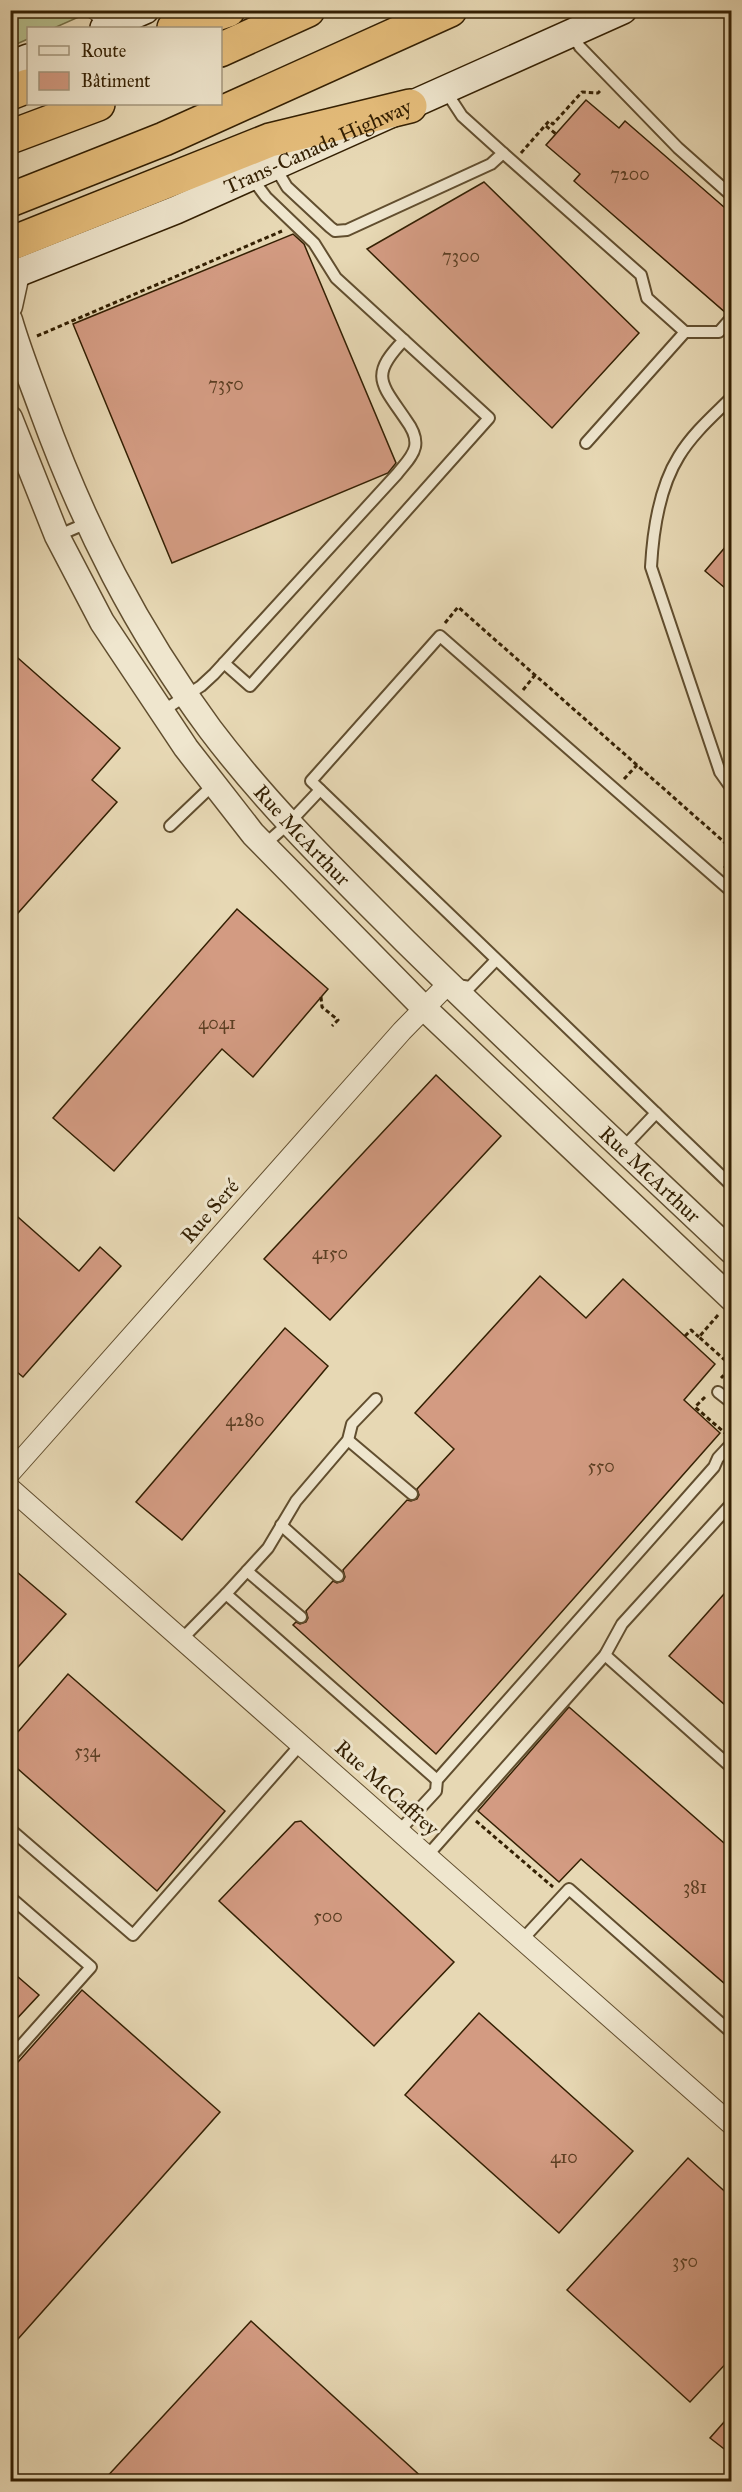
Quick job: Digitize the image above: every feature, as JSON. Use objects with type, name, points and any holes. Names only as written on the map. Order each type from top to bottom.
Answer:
[{"type":"highway","points":[[177,27],[228,10]]},
{"type":"highway","points":[[222,49],[308,10]]},
{"type":"highway","points":[[10,200],[164,139],[450,10]]},
{"type":"highway","points":[[10,93],[27,87]]},
{"type":"highway","points":[[10,137],[95,105]]},
{"type":"highway","points":[[12,264],[270,140],[410,106]]},
{"type":"main road","points":[[106,21],[145,10]]},
{"type":"main road","name":"Trans-Canada Highway","points":[[12,264],[104,240],[262,172],[623,10]]},
{"type":"main road","points":[[10,65],[27,58]]},
{"type":"street","points":[[10,306],[12,264]]},
{"type":"street","name":"Rue McArthur","points":[[10,320],[49,430],[87,523],[136,618],[186,695],[240,767],[288,824],[449,983],[732,1252]]},
{"type":"street","name":"Rue McArthur","points":[[10,418],[57,536],[102,622],[160,712],[213,785],[263,846],[424,1008],[727,1304]]},
{"type":"street","name":"Rue Seré","points":[[10,1473],[424,1008],[449,983]]},
{"type":"street","name":"Rue McCaffrey","points":[[10,1488],[730,2121]]},
{"type":"lane","points":[[572,34],[580,47],[678,148],[732,195]]},
{"type":"lane","points":[[445,90],[462,116],[641,276],[647,298],[685,332],[719,332],[732,317]]},
{"type":"lane","points":[[262,172],[287,187],[330,227],[340,231],[491,164],[503,153]]},
{"type":"lane","points":[[224,663],[250,686],[489,418],[336,278],[314,243],[266,197],[262,172]]},
{"type":"lane","points":[[586,443],[685,332]]},
{"type":"lane","points":[[160,712],[207,681],[411,456],[415,445],[414,433],[386,391],[382,379],[386,361],[404,340]]},
{"type":"lane","points":[[732,397],[696,433],[678,457],[664,489],[653,535],[651,567],[720,772],[732,789]]},
{"type":"lane","points":[[57,536],[87,523]]},
{"type":"lane","points":[[732,892],[440,636],[310,782],[732,1186]]},
{"type":"lane","points":[[170,826],[213,785]]},
{"type":"lane","points":[[263,846],[288,824],[320,790]]},
{"type":"lane","points":[[449,983],[470,987],[496,960]]},
{"type":"lane","points":[[622,1149],[656,1113]]},
{"type":"lane","points":[[714,1389],[732,1403]]},
{"type":"lane","points":[[182,1639],[268,1548],[296,1501],[348,1440],[352,1424],[376,1399]]},
{"type":"lane","points":[[348,1440],[412,1494]]},
{"type":"lane","points":[[399,1831],[436,1791],[437,1779],[714,1467],[718,1458],[732,1443]]},
{"type":"lane","points":[[427,1856],[605,1655],[622,1624],[732,1503]]},
{"type":"lane","points":[[281,1525],[338,1576]]},
{"type":"lane","points":[[247,1570],[300,1617]]},
{"type":"lane","points":[[226,1594],[437,1779]]},
{"type":"lane","points":[[605,1655],[732,1768]]},
{"type":"lane","points":[[10,1829],[133,1935],[300,1744]]},
{"type":"lane","points":[[522,1940],[569,1889],[732,2032]]},
{"type":"lane","points":[[10,1897],[91,1967],[10,2058]]},
{"type":"path","points":[[522,152],[549,121],[553,124],[582,92],[598,93],[606,84]]},
{"type":"path","points":[[545,125],[556,134]]},
{"type":"path","points":[[30,339],[176,279],[288,228]]},
{"type":"path","points":[[443,625],[458,607],[732,849]]},
{"type":"path","points":[[520,693],[535,675]]},
{"type":"path","points":[[621,783],[637,765]]},
{"type":"path","points":[[321,998],[322,1007],[338,1020],[332,1026]]},
{"type":"path","points":[[699,1337],[727,1304]]},
{"type":"path","points":[[685,1336],[691,1330],[727,1362],[729,1370],[696,1407],[724,1432]]},
{"type":"path","points":[[478,1823],[556,1890]]},
{"type":"green space","points":[[11,10],[77,11],[81,16],[56,27],[27,27],[27,39],[12,46]]},
{"type":"building","points":[[586,100],[619,128],[625,121],[732,214],[732,310],[726,313],[574,181],[580,174],[546,145]]},
{"type":"building","points":[[484,182],[639,333],[552,428],[367,249]]},
{"type":"building","points":[[293,234],[304,244],[396,463],[388,473],[172,563],[73,324]]},
{"type":"building","points":[[732,539],[732,594],[705,571]]},
{"type":"building","points":[[10,651],[120,748],[92,780],[117,802],[10,922]]},
{"type":"building","points":[[237,909],[328,989],[253,1077],[222,1049],[114,1171],[53,1118]]},
{"type":"building","points":[[436,1075],[501,1136],[330,1320],[264,1259]]},
{"type":"building","points":[[10,1210],[79,1271],[100,1247],[121,1266],[23,1377],[10,1366]]},
{"type":"building","points":[[540,1276],[586,1318],[623,1279],[715,1364],[684,1400],[720,1433],[436,1754],[293,1625],[296,1622],[300,1624],[306,1622],[308,1618],[306,1611],[333,1581],[337,1583],[343,1581],[345,1577],[343,1570],[407,1500],[417,1499],[419,1495],[417,1489],[454,1449],[415,1413]]},
{"type":"building","points":[[285,1328],[328,1366],[182,1540],[136,1502]]},
{"type":"building","points":[[10,1566],[66,1614],[10,1676]]},
{"type":"building","points":[[732,1585],[732,1711],[669,1656]]},
{"type":"building","points":[[68,1674],[225,1811],[157,1891],[10,1762],[10,1741]]},
{"type":"building","points":[[569,1707],[732,1850],[732,1990],[581,1859],[559,1882],[478,1811]]},
{"type":"building","points":[[301,1821],[454,1962],[374,2046],[219,1901],[295,1822]]},
{"type":"building","points":[[10,1970],[39,1995],[10,2026]]},
{"type":"building","points":[[82,1990],[220,2112],[10,2348],[10,2071]]},
{"type":"building","points":[[479,2013],[633,2151],[559,2233],[405,2095]]},
{"type":"building","points":[[688,2158],[732,2198],[732,2357],[690,2402],[567,2290]]},
{"type":"building","points":[[251,2321],[426,2481],[103,2481]]},
{"type":"building","points":[[732,2413],[732,2455],[710,2438]]}]
